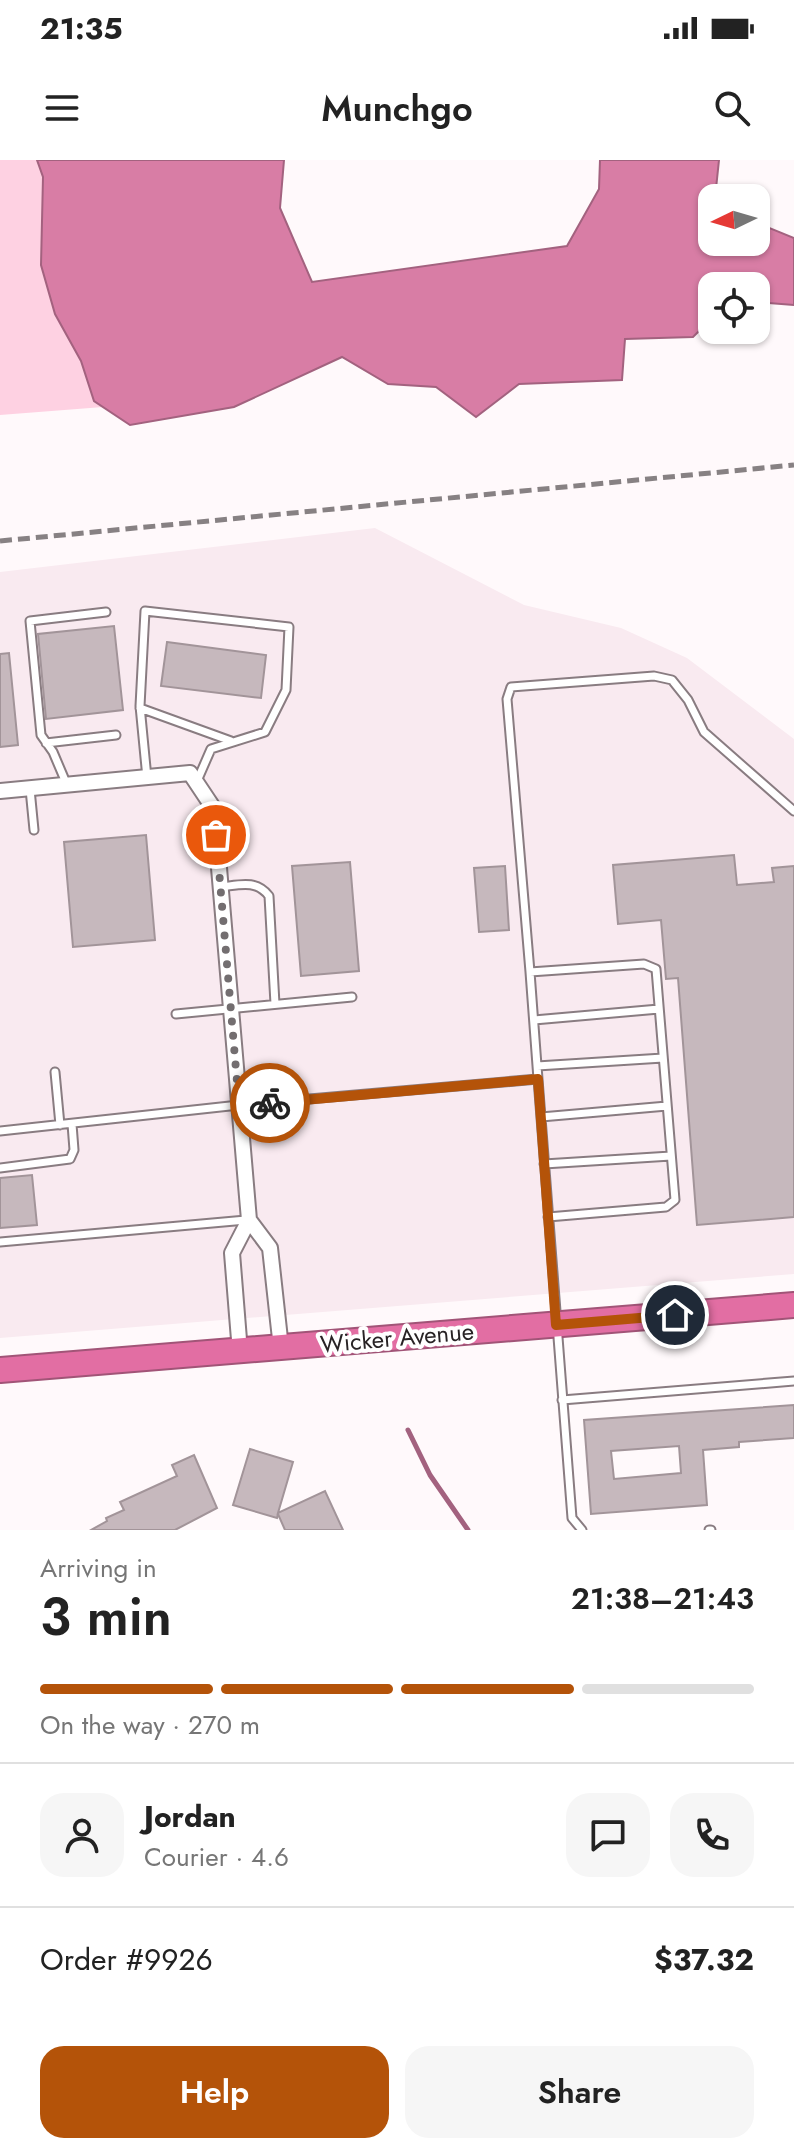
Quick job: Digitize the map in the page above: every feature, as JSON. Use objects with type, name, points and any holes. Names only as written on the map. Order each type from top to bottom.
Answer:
[{"type":"highway","name":"Wicker Avenue","points":[[0,1370],[794,1305]]},
{"type":"street","points":[[0,791],[147,778],[193,778],[214,809],[249,1220],[270,1248],[281,1348]]},
{"type":"street","points":[[240,1352],[232,1253],[249,1220]]},
{"type":"lane","points":[[147,778],[140,708],[145,611],[289,627],[286,690],[265,732],[211,749],[193,778]]},
{"type":"lane","points":[[67,785],[39,725],[30,621],[106,612]]},
{"type":"lane","points":[[582,1530],[572,1518],[562,1400],[507,699],[511,687],[654,676],[672,680],[688,700],[704,732],[794,811]]},
{"type":"lane","points":[[140,708],[233,742]]},
{"type":"lane","points":[[46,743],[116,735]]},
{"type":"lane","points":[[30,788],[34,830]]},
{"type":"lane","points":[[221,887],[253,884],[263,888],[269,896],[275,1004]]},
{"type":"lane","points":[[530,972],[644,964],[656,969],[675,1200],[666,1207],[548,1217]]},
{"type":"lane","points":[[176,1014],[352,997]]},
{"type":"lane","points":[[534,1020],[659,1009]]},
{"type":"lane","points":[[537,1066],[663,1058]]},
{"type":"lane","points":[[55,1072],[60,1125]]},
{"type":"lane","points":[[0,1131],[239,1105],[538,1079]]},
{"type":"lane","points":[[541,1117],[667,1106]]},
{"type":"lane","points":[[0,1168],[70,1159],[74,1150],[72,1124]]},
{"type":"lane","points":[[544,1164],[671,1156]]},
{"type":"lane","points":[[0,1242],[249,1220]]},
{"type":"lane","points":[[562,1400],[794,1381]]},
{"type":"shaded area","points":[[0,160],[37,160],[43,177],[55,314],[81,361],[94,401],[103,407],[0,415]]},
{"type":"shaded area","points":[[37,160],[284,160],[280,208],[312,282],[567,246],[599,189],[600,160],[719,160],[716,184],[698,184],[698,256],[770,256],[770,228],[794,238],[794,305],[770,303],[770,272],[698,272],[698,332],[693,337],[625,339],[622,380],[519,384],[476,417],[436,387],[388,384],[342,357],[234,407],[130,425],[94,401],[81,361],[55,314],[41,265],[43,177]]},
{"type":"shaded area","points":[[375,528],[524,605],[621,628],[687,658],[794,739],[794,1274],[0,1338],[0,572]]},
{"type":"building","points":[[114,626],[123,710],[46,719],[38,634]]},
{"type":"building","points":[[167,642],[266,655],[261,698],[161,686]]},
{"type":"building","points":[[9,653],[18,745],[0,747],[0,654]]},
{"type":"building","points":[[146,835],[155,940],[73,947],[64,842]]},
{"type":"building","points":[[734,855],[737,885],[774,882],[772,868],[794,866],[794,1217],[697,1225],[678,978],[666,979],[661,920],[618,924],[613,865]]},
{"type":"building","points":[[350,862],[359,971],[301,976],[292,866]]},
{"type":"building","points":[[505,866],[509,930],[479,932],[474,868]]},
{"type":"building","points":[[32,1175],[37,1225],[0,1228],[0,1178]]},
{"type":"building","points":[[794,1405],[794,1438],[739,1442],[739,1447],[703,1450],[707,1505],[591,1514],[584,1420]],"holes":[[[679,1446],[681,1473],[614,1479],[611,1451]]]},
{"type":"building","points":[[250,1449],[293,1462],[278,1513],[325,1491],[343,1530],[285,1530],[278,1514],[277,1518],[233,1505]]},
{"type":"building","points":[[194,1455],[217,1508],[175,1530],[91,1530],[107,1521],[106,1518],[124,1510],[120,1502],[177,1476],[172,1465]]},
{"type":"waterway","points":[[408,1430],[430,1475],[468,1530]]},
{"type":"railway","points":[[0,541],[794,465]]},
{"type":"way so far","points":[[216,835],[239,1105],[270,1103]]},
{"type":"route","points":[[270,1103],[538,1079],[556,1325],[675,1315]]}]
